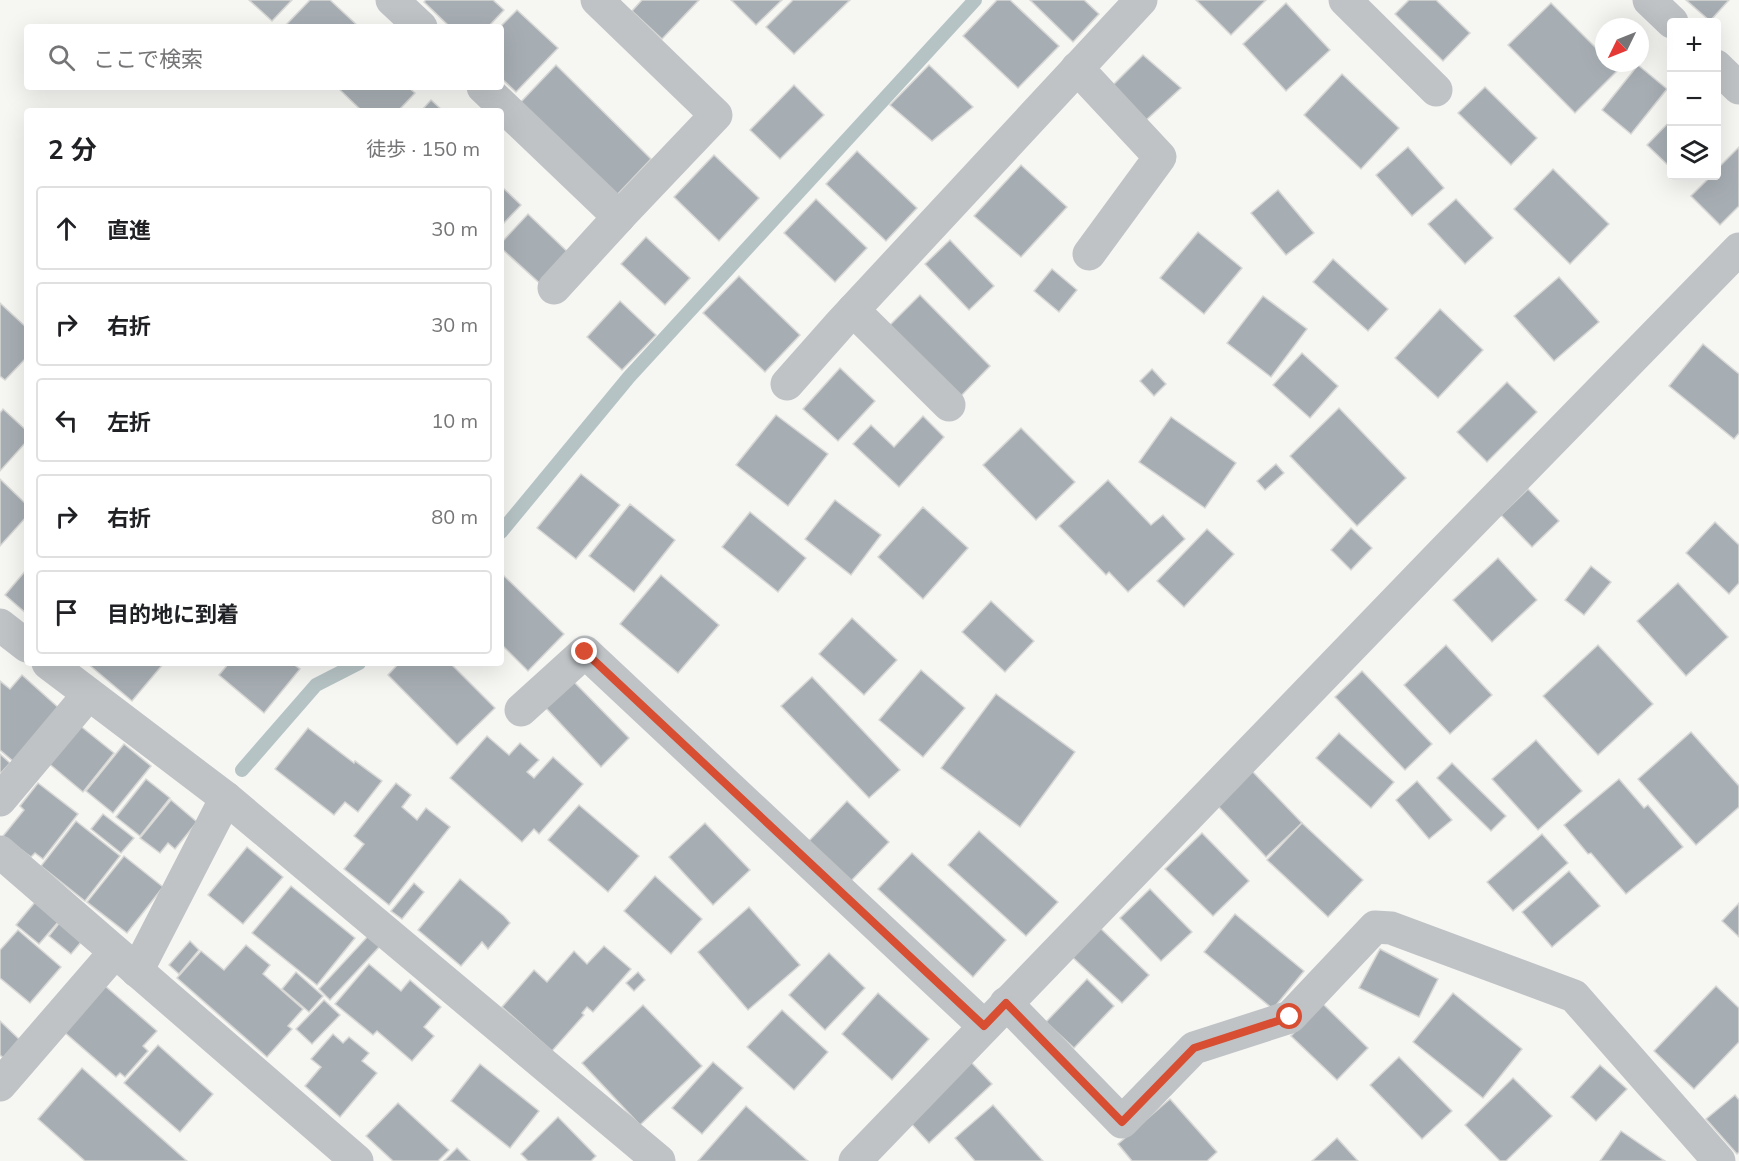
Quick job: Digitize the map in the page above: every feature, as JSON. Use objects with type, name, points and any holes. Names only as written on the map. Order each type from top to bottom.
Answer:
[{"type":"street","points":[[392,0],[417,24]]},
{"type":"street","points":[[554,288],[716,115],[597,0]]},
{"type":"street","points":[[788,384],[853,310],[1141,0]]},
{"type":"street","points":[[1345,0],[1436,90]]},
{"type":"street","points":[[1649,0],[1668,18]]},
{"type":"street","points":[[1077,68],[1160,157],[1089,254]]},
{"type":"street","points":[[1721,71],[1739,87]]},
{"type":"street","points":[[486,90],[619,217]]},
{"type":"street","points":[[855,1161],[1443,551],[1739,249]]},
{"type":"street","points":[[853,310],[949,405]]},
{"type":"street","points":[[0,625],[24,644]]},
{"type":"street","points":[[521,710],[585,652],[995,1014],[1122,1122],[1194,1048],[1290,1017],[1375,927],[1390,928],[1574,996],[1719,1161]]},
{"type":"street","points":[[52,666],[226,798],[659,1161]]},
{"type":"street","points":[[0,800],[88,695]]},
{"type":"street","points":[[0,1085],[126,961],[226,798]]},
{"type":"street","points":[[0,852],[357,1161]]},
{"type":"building","points":[[249,0],[292,0],[272,21]]},
{"type":"building","points":[[310,0],[330,0],[356,24],[287,24]]},
{"type":"building","points":[[426,0],[493,0],[504,10],[491,24],[447,24],[424,2]]},
{"type":"building","points":[[642,0],[699,0],[662,39],[632,11]]},
{"type":"building","points":[[731,0],[782,0],[756,25]]},
{"type":"building","points":[[793,0],[850,0],[794,54],[766,27]]},
{"type":"building","points":[[997,0],[1010,0],[1059,46],[1018,88],[963,36]]},
{"type":"building","points":[[1030,0],[1084,0],[1099,14],[1073,42]]},
{"type":"building","points":[[1196,0],[1266,0],[1231,35]]},
{"type":"building","points":[[1409,0],[1436,0],[1470,33],[1443,61],[1395,14]]},
{"type":"building","points":[[1686,0],[1729,0],[1713,18],[1707,18]]},
{"type":"building","points":[[1286,3],[1330,50],[1286,91],[1243,44]]},
{"type":"building","points":[[1551,3],[1595,47],[1595,72],[1616,72],[1575,113],[1508,45]]},
{"type":"building","points":[[517,10],[558,48],[516,92],[504,81],[503,24]]},
{"type":"building","points":[[1143,55],[1181,88],[1145,121],[1109,89]]},
{"type":"building","points":[[556,65],[651,159],[615,197],[518,105]]},
{"type":"building","points":[[929,65],[973,107],[932,141],[890,105]]},
{"type":"building","points":[[1632,72],[1646,72],[1667,89],[1631,134],[1602,110]]},
{"type":"building","points":[[1342,74],[1399,128],[1361,169],[1304,115]]},
{"type":"building","points":[[794,85],[824,115],[780,159],[750,130]]},
{"type":"building","points":[[1485,87],[1537,138],[1511,165],[1458,113]]},
{"type":"building","points":[[340,90],[412,90],[415,93],[401,108],[359,108]]},
{"type":"building","points":[[431,100],[440,108],[424,108]]},
{"type":"building","points":[[1667,124],[1667,164],[1647,145]]},
{"type":"building","points":[[1408,147],[1444,188],[1412,216],[1376,175]]},
{"type":"building","points":[[1739,147],[1739,206],[1720,225],[1691,196],[1707,180],[1721,180],[1721,165]]},
{"type":"building","points":[[857,151],[917,208],[886,241],[826,184]]},
{"type":"building","points":[[714,155],[759,198],[719,241],[674,197]]},
{"type":"building","points":[[1021,165],[1067,207],[1021,257],[974,216]]},
{"type":"building","points":[[1553,169],[1609,224],[1570,264],[1514,209]]},
{"type":"building","points":[[504,189],[521,205],[504,223]]},
{"type":"building","points":[[1278,190],[1314,233],[1286,255],[1251,213]]},
{"type":"building","points":[[816,199],[867,248],[835,282],[784,233]]},
{"type":"building","points":[[1456,199],[1493,238],[1465,264],[1428,224]]},
{"type":"building","points":[[528,214],[573,257],[545,288],[504,251],[504,240]]},
{"type":"building","points":[[1198,232],[1242,268],[1204,314],[1160,278]]},
{"type":"building","points":[[646,237],[690,278],[665,305],[621,264]]},
{"type":"building","points":[[950,240],[994,286],[969,310],[925,264]]},
{"type":"building","points":[[1333,259],[1388,309],[1368,331],[1313,282]]},
{"type":"building","points":[[1052,269],[1077,290],[1059,312],[1034,291]]},
{"type":"building","points":[[739,276],[800,335],[765,372],[703,313]]},
{"type":"building","points":[[1559,277],[1599,322],[1554,361],[1514,316]]},
{"type":"building","points":[[920,295],[990,366],[959,398],[889,326]]},
{"type":"building","points":[[1263,296],[1307,329],[1271,377],[1227,343]]},
{"type":"building","points":[[620,301],[656,335],[622,370],[587,337]]},
{"type":"building","points":[[0,303],[24,325],[24,360],[5,380],[0,376]]},
{"type":"building","points":[[1440,309],[1483,350],[1438,398],[1395,358]]},
{"type":"building","points":[[1703,344],[1739,374],[1739,433],[1734,439],[1669,386]]},
{"type":"building","points":[[1302,353],[1338,386],[1310,418],[1273,385]]},
{"type":"building","points":[[840,368],[875,401],[838,441],[803,409]]},
{"type":"building","points":[[1152,369],[1166,384],[1154,396],[1140,381]]},
{"type":"building","points":[[1507,382],[1537,412],[1487,462],[1457,432]]},
{"type":"building","points":[[1339,408],[1406,478],[1357,526],[1290,456]]},
{"type":"building","points":[[3,409],[24,428],[24,444],[0,471],[0,413]]},
{"type":"building","points":[[776,415],[828,454],[788,506],[736,465]]},
{"type":"building","points":[[923,416],[944,437],[899,487],[853,444],[871,425],[894,447]]},
{"type":"building","points":[[1171,417],[1236,463],[1205,508],[1139,462]]},
{"type":"building","points":[[1021,428],[1075,482],[1036,520],[983,465]]},
{"type":"building","points":[[1276,464],[1284,473],[1265,490],[1257,481]]},
{"type":"building","points":[[581,474],[620,505],[576,559],[537,528]]},
{"type":"building","points":[[0,479],[24,502],[24,519],[0,546]]},
{"type":"building","points":[[1108,480],[1151,525],[1163,515],[1185,539],[1128,592],[1109,572],[1106,575],[1059,526]]},
{"type":"building","points":[[1528,489],[1559,521],[1532,547],[1501,515]]},
{"type":"building","points":[[835,500],[881,535],[851,575],[805,539]]},
{"type":"building","points":[[630,504],[675,540],[634,592],[589,556]]},
{"type":"building","points":[[923,507],[968,548],[923,599],[878,557]]},
{"type":"building","points":[[750,512],[806,558],[778,592],[722,547]]},
{"type":"building","points":[[1715,522],[1739,545],[1739,583],[1729,594],[1686,553]]},
{"type":"building","points":[[1351,528],[1372,548],[1351,570],[1331,550]]},
{"type":"building","points":[[1207,529],[1234,554],[1184,607],[1157,581]]},
{"type":"building","points":[[1498,558],[1537,600],[1492,642],[1453,600]]},
{"type":"building","points":[[1591,566],[1611,582],[1584,615],[1565,600]]},
{"type":"building","points":[[24,573],[24,611],[5,595]]},
{"type":"building","points":[[661,575],[719,625],[678,673],[620,624]]},
{"type":"building","points":[[504,576],[564,634],[528,671],[504,647]]},
{"type":"building","points":[[1678,583],[1728,637],[1686,676],[1637,621]]},
{"type":"building","points":[[991,601],[1034,641],[1005,672],[962,632]]},
{"type":"building","points":[[852,618],[897,660],[864,695],[819,654]]},
{"type":"building","points":[[1446,645],[1492,695],[1450,734],[1404,685]]},
{"type":"building","points":[[1598,645],[1653,704],[1598,755],[1543,696]]},
{"type":"building","points":[[91,666],[161,666],[132,701]]},
{"type":"building","points":[[226,666],[296,666],[300,669],[264,713],[219,675]]},
{"type":"building","points":[[396,666],[453,666],[495,708],[457,745],[388,675]]},
{"type":"building","points":[[921,670],[965,708],[923,757],[879,720]]},
{"type":"building","points":[[1362,671],[1432,744],[1405,770],[1335,697]]},
{"type":"building","points":[[22,675],[60,709],[14,762],[0,750],[0,681],[10,689]]},
{"type":"building","points":[[812,677],[900,770],[869,798],[781,706]]},
{"type":"building","points":[[574,682],[629,738],[601,767],[546,708]]},
{"type":"building","points":[[996,694],[1075,752],[1020,827],[941,768]]},
{"type":"building","points":[[78,724],[114,753],[83,792],[47,762]]},
{"type":"building","points":[[308,728],[382,781],[358,812],[345,802],[334,815],[275,769]]},
{"type":"building","points":[[1691,732],[1739,786],[1739,807],[1696,845],[1638,779]]},
{"type":"building","points":[[1339,733],[1394,782],[1371,808],[1316,758]]},
{"type":"building","points":[[487,736],[509,755],[520,743],[539,760],[527,772],[534,778],[553,757],[583,784],[539,834],[534,829],[522,842],[450,778]]},
{"type":"building","points":[[1536,740],[1582,791],[1538,830],[1492,779]]},
{"type":"building","points":[[124,744],[151,766],[113,813],[86,791]]},
{"type":"building","points":[[0,754],[10,763],[1,773],[0,772]]},
{"type":"building","points":[[1452,763],[1506,816],[1491,831],[1437,778]]},
{"type":"building","points":[[1252,771],[1302,823],[1266,857],[1217,805]]},
{"type":"building","points":[[146,779],[170,798],[140,836],[116,817]]},
{"type":"building","points":[[1619,779],[1644,808],[1648,805],[1683,847],[1626,894],[1564,825]]},
{"type":"building","points":[[1417,781],[1452,820],[1429,839],[1396,800]]},
{"type":"building","points":[[38,783],[78,814],[43,859],[35,853],[31,857],[3,836],[24,810],[20,806]]},
{"type":"building","points":[[396,783],[411,795],[402,807],[417,820],[426,808],[450,827],[389,905],[344,869],[364,844],[354,836]]},
{"type":"building","points":[[171,800],[197,822],[175,849],[168,843],[160,853],[140,838]]},
{"type":"building","points":[[847,801],[889,842],[849,883],[807,843]]},
{"type":"building","points":[[579,805],[639,856],[608,892],[548,840]]},
{"type":"building","points":[[103,814],[134,838],[121,853],[91,829]]},
{"type":"building","points":[[76,821],[120,856],[85,901],[41,866]]},
{"type":"building","points":[[705,823],[750,870],[713,905],[669,857]]},
{"type":"building","points":[[1302,823],[1363,880],[1328,917],[1267,860]]},
{"type":"building","points":[[979,831],[1058,902],[1026,936],[948,865]]},
{"type":"building","points":[[1202,833],[1249,881],[1213,916],[1165,869]]},
{"type":"building","points":[[1542,834],[1568,863],[1513,911],[1487,882]]},
{"type":"building","points":[[247,847],[283,877],[243,924],[208,895]]},
{"type":"building","points":[[912,853],[1006,940],[973,977],[878,889]]},
{"type":"building","points":[[124,856],[163,887],[127,933],[87,902]]},
{"type":"building","points":[[1569,871],[1600,906],[1552,947],[1522,912]]},
{"type":"building","points":[[655,876],[702,919],[671,954],[624,911]]},
{"type":"building","points":[[460,879],[510,923],[488,949],[482,942],[461,966],[418,930]]},
{"type":"building","points":[[414,883],[424,892],[402,919],[391,911]]},
{"type":"building","points":[[291,886],[355,938],[317,985],[252,933]]},
{"type":"building","points":[[1150,889],[1192,932],[1161,961],[1120,918]]},
{"type":"building","points":[[36,901],[59,921],[39,944],[16,925]]},
{"type":"building","points":[[1739,903],[1739,937],[1722,921]]},
{"type":"building","points":[[749,907],[800,965],[748,1010],[698,952]]},
{"type":"building","points":[[1235,914],[1304,971],[1273,1009],[1204,952]]},
{"type":"building","points":[[60,922],[82,941],[71,954],[49,936]]},
{"type":"building","points":[[1098,926],[1149,975],[1122,1003],[1070,955]]},
{"type":"building","points":[[18,930],[61,967],[30,1003],[0,978],[0,950]]},
{"type":"building","points":[[370,934],[381,945],[330,1000],[319,989]]},
{"type":"building","points":[[190,941],[199,950],[179,974],[169,965]]},
{"type":"building","points":[[246,945],[270,965],[263,974],[303,1009],[288,1026],[292,1029],[267,1057],[177,978],[201,951],[224,970]]},
{"type":"building","points":[[604,946],[631,969],[593,1012],[587,1007],[582,1013],[584,1015],[552,1051],[502,1007],[534,970],[547,982],[574,951],[587,964]]},
{"type":"building","points":[[1380,949],[1438,979],[1419,1017],[1359,988]]},
{"type":"building","points":[[829,953],[865,988],[825,1030],[789,995]]},
{"type":"building","points":[[369,964],[401,991],[410,980],[441,1007],[424,1027],[434,1036],[412,1061],[377,1031],[373,1035],[335,1004]]},
{"type":"building","points":[[296,972],[323,996],[309,1012],[282,989]]},
{"type":"building","points":[[638,972],[645,980],[634,991],[626,983]]},
{"type":"building","points":[[1087,979],[1114,1006],[1074,1048],[1046,1022]]},
{"type":"building","points":[[104,985],[157,1031],[143,1046],[148,1051],[125,1077],[120,1073],[116,1077],[63,1031]]},
{"type":"building","points":[[1716,986],[1739,1008],[1739,1042],[1694,1089],[1654,1051]]},
{"type":"building","points":[[878,993],[929,1039],[892,1080],[842,1034]]},
{"type":"building","points":[[1453,993],[1522,1049],[1483,1098],[1413,1042]]},
{"type":"building","points":[[324,1000],[340,1015],[312,1044],[296,1029]]},
{"type":"building","points":[[1322,1003],[1368,1048],[1337,1080],[1291,1036]]},
{"type":"building","points":[[643,1005],[702,1066],[640,1125],[582,1063]]},
{"type":"building","points":[[782,1010],[828,1052],[794,1090],[747,1047]]},
{"type":"building","points":[[0,1021],[21,1041],[5,1059],[0,1055]]},
{"type":"building","points":[[333,1034],[343,1043],[349,1037],[369,1053],[362,1061],[377,1073],[340,1117],[305,1086],[321,1067],[311,1059]]},
{"type":"building","points":[[158,1045],[213,1094],[180,1132],[124,1083]]},
{"type":"building","points":[[1399,1057],[1452,1111],[1422,1139],[1370,1085]]},
{"type":"building","points":[[970,1061],[992,1084],[929,1143],[908,1120]]},
{"type":"building","points":[[713,1062],[743,1088],[702,1134],[672,1108]]},
{"type":"building","points":[[480,1064],[539,1111],[510,1148],[451,1101]]},
{"type":"building","points":[[1600,1065],[1627,1089],[1596,1121],[1571,1097]]},
{"type":"building","points":[[82,1068],[187,1161],[85,1161],[38,1119]]},
{"type":"building","points":[[1513,1078],[1552,1116],[1506,1161],[1500,1161],[1465,1125]]},
{"type":"building","points":[[1735,1095],[1739,1100],[1739,1152],[1737,1154],[1706,1119]]},
{"type":"building","points":[[1170,1099],[1217,1152],[1207,1161],[1132,1161],[1118,1144]]},
{"type":"building","points":[[398,1103],[449,1150],[438,1161],[393,1161],[366,1136]]},
{"type":"building","points":[[993,1105],[1043,1161],[975,1161],[955,1138]]},
{"type":"building","points":[[746,1106],[808,1161],[698,1161]]},
{"type":"building","points":[[558,1117],[596,1156],[591,1161],[528,1161],[521,1154]]},
{"type":"building","points":[[1621,1131],[1665,1161],[1600,1161]]},
{"type":"building","points":[[1337,1138],[1358,1161],[1312,1161]]},
{"type":"building","points":[[457,1148],[470,1161],[444,1161]]},
{"type":"waterway","points":[[504,528],[629,377],[975,0]]},
{"type":"waterway","points":[[242,770],[316,685],[353,666]]},
{"type":"route","points":[[585,652],[984,1026],[1006,1003],[1122,1122],[1194,1048],[1290,1017]]}]
